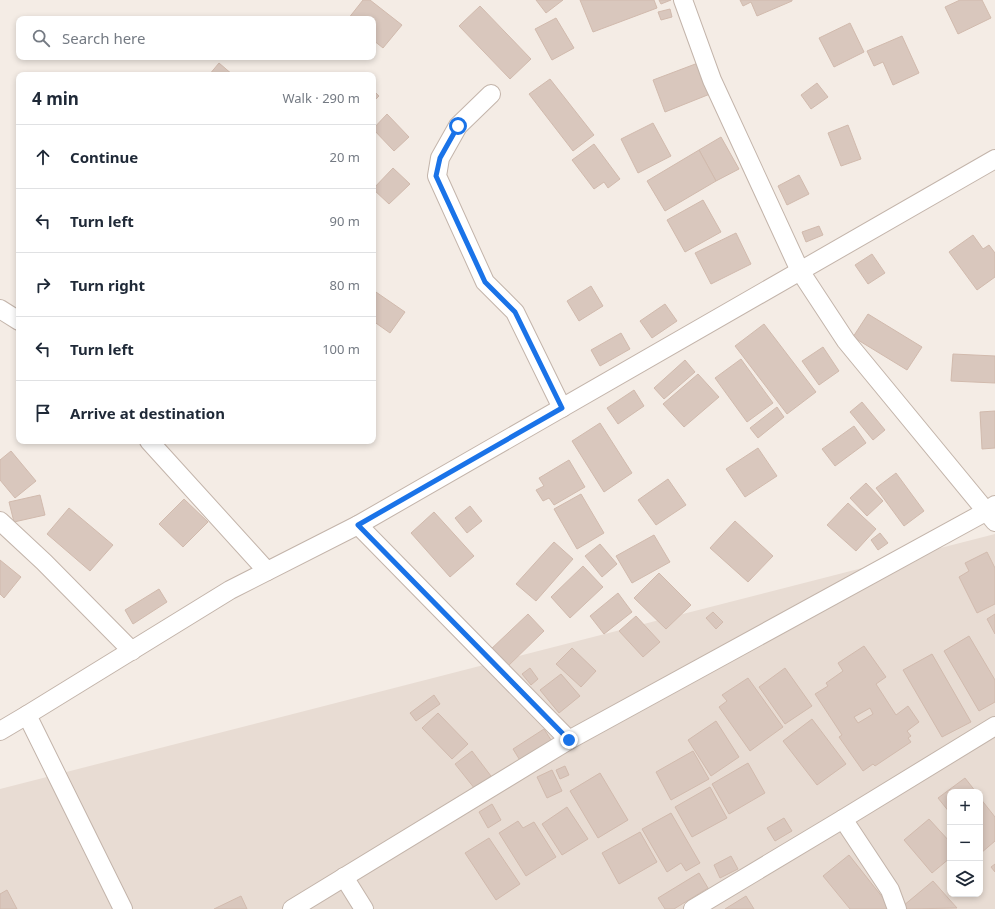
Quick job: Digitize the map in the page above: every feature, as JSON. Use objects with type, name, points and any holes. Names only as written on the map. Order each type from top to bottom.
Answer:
[{"type":"street","points":[[292,909],[569,740],[992,513],[846,341],[800,271],[712,80],[683,0]]},
{"type":"street","points":[[491,94],[458,126],[440,158],[436,176],[485,282],[515,312],[562,408]]},
{"type":"street","points":[[0,731],[27,716],[230,590],[358,525],[995,159]]},
{"type":"street","points":[[0,309],[16,319]]},
{"type":"street","points":[[151,444],[267,571]]},
{"type":"street","points":[[0,521],[44,562],[132,651]]},
{"type":"street","points":[[358,525],[569,740]]},
{"type":"street","points":[[27,716],[123,909]]},
{"type":"street","points":[[693,909],[843,820],[995,726]]},
{"type":"street","points":[[843,820],[890,890],[897,909]]},
{"type":"street","points":[[344,877],[364,909]]},
{"type":"shaded area","points":[[995,534],[995,909],[0,909],[0,789]]},
{"type":"building","points":[[363,0],[370,0],[402,25],[383,48],[376,42],[376,16],[350,16]]},
{"type":"building","points":[[536,0],[563,0],[546,13]]},
{"type":"building","points":[[580,0],[654,0],[657,8],[593,32]]},
{"type":"building","points":[[659,0],[671,0],[661,4]]},
{"type":"building","points":[[740,0],[792,1],[757,16],[751,2],[743,6]]},
{"type":"building","points":[[960,0],[982,0],[991,18],[958,34],[945,7]]},
{"type":"building","points":[[480,6],[531,59],[510,79],[459,26]]},
{"type":"building","points":[[670,9],[672,17],[661,20],[658,12]]},
{"type":"building","points":[[556,18],[574,48],[552,60],[535,29]]},
{"type":"building","points":[[850,23],[864,52],[834,67],[819,38]]},
{"type":"building","points":[[902,36],[919,73],[893,85],[883,62],[874,66],[867,51]]},
{"type":"building","points":[[219,63],[230,72],[212,72]]},
{"type":"building","points":[[698,63],[710,94],[665,112],[653,80]]},
{"type":"building","points":[[550,79],[594,135],[573,151],[529,94]]},
{"type":"building","points":[[817,83],[828,97],[811,109],[801,95]]},
{"type":"building","points":[[387,114],[409,137],[394,151],[376,132],[376,126]]},
{"type":"building","points":[[653,123],[671,156],[638,173],[621,139]]},
{"type":"building","points":[[848,125],[861,159],[841,166],[828,133]]},
{"type":"building","points":[[721,137],[739,169],[716,181],[699,150]]},
{"type":"building","points":[[594,144],[620,179],[608,188],[604,182],[594,189],[572,160]]},
{"type":"building","points":[[699,150],[716,181],[665,211],[647,181]]},
{"type":"building","points":[[393,168],[410,184],[389,204],[376,192],[376,186]]},
{"type":"building","points":[[799,175],[809,194],[787,205],[778,186]]},
{"type":"building","points":[[703,200],[721,232],[685,252],[667,220]]},
{"type":"building","points":[[819,226],[823,235],[806,242],[802,232]]},
{"type":"building","points":[[736,233],[751,264],[711,284],[695,253]]},
{"type":"building","points":[[973,235],[983,249],[989,245],[995,253],[995,277],[977,290],[949,252]]},
{"type":"building","points":[[872,254],[885,273],[868,284],[855,265]]},
{"type":"building","points":[[591,286],[603,306],[579,321],[567,301]]},
{"type":"building","points":[[376,292],[405,312],[390,333],[376,323]]},
{"type":"building","points":[[665,304],[677,321],[652,338],[640,321]]},
{"type":"building","points":[[868,314],[922,347],[907,370],[853,337]]},
{"type":"building","points":[[764,324],[816,392],[787,414],[735,346]]},
{"type":"building","points":[[621,333],[630,349],[600,366],[591,350]]},
{"type":"building","points":[[823,347],[839,371],[819,385],[802,361]]},
{"type":"building","points":[[953,354],[995,356],[995,383],[951,381]]},
{"type":"building","points":[[741,359],[773,403],[747,422],[715,378]]},
{"type":"building","points":[[685,360],[695,372],[664,399],[654,388]]},
{"type":"building","points":[[698,374],[719,397],[684,427],[663,404]]},
{"type":"building","points":[[634,390],[644,406],[618,424],[607,408]]},
{"type":"building","points":[[862,402],[885,430],[873,440],[850,412]]},
{"type":"building","points":[[777,407],[784,417],[758,438],[750,428]]},
{"type":"building","points":[[995,411],[995,448],[982,449],[980,412]]},
{"type":"building","points":[[600,423],[632,473],[604,492],[572,441]]},
{"type":"building","points":[[854,426],[866,443],[835,466],[822,449]]},
{"type":"building","points":[[758,448],[777,476],[745,497],[726,469]]},
{"type":"building","points":[[11,451],[36,481],[15,498],[0,480],[0,460]]},
{"type":"building","points":[[569,460],[585,487],[554,505],[549,498],[543,501],[536,490],[544,486],[539,478]]},
{"type":"building","points":[[896,473],[924,511],[904,526],[876,488]]},
{"type":"building","points":[[668,479],[686,505],[656,525],[638,500]]},
{"type":"building","points":[[866,483],[883,501],[867,516],[850,498]]},
{"type":"building","points":[[581,494],[604,533],[577,549],[554,509]]},
{"type":"building","points":[[40,495],[45,515],[14,522],[9,502]]},
{"type":"building","points":[[184,499],[208,522],[183,547],[159,524]]},
{"type":"building","points":[[848,503],[876,529],[856,551],[827,525]]},
{"type":"building","points":[[470,506],[482,521],[467,533],[455,518]]},
{"type":"building","points":[[69,508],[113,545],[90,571],[47,534]]},
{"type":"building","points":[[434,512],[474,556],[450,577],[411,533]]},
{"type":"building","points":[[735,521],[773,556],[748,582],[710,548]]},
{"type":"building","points":[[880,533],[888,543],[878,550],[871,540]]},
{"type":"building","points":[[654,535],[670,562],[632,583],[616,556]]},
{"type":"building","points":[[554,542],[573,559],[536,601],[516,584]]},
{"type":"building","points":[[600,544],[617,564],[602,577],[585,556]]},
{"type":"building","points":[[987,552],[995,568],[995,604],[977,613],[959,577],[969,571],[965,563]]},
{"type":"building","points":[[0,560],[21,577],[4,598],[0,594]]},
{"type":"building","points":[[583,566],[603,587],[570,618],[551,597]]},
{"type":"building","points":[[659,573],[691,605],[666,629],[634,598]]},
{"type":"building","points":[[159,589],[167,602],[133,624],[125,610]]},
{"type":"building","points":[[618,593],[632,612],[604,634],[590,616]]},
{"type":"building","points":[[713,612],[723,622],[716,629],[706,618]]},
{"type":"building","points":[[528,614],[544,631],[506,668],[489,651]]},
{"type":"building","points":[[995,614],[995,634],[987,619]]},
{"type":"building","points":[[636,616],[660,642],[643,657],[619,631]]},
{"type":"building","points":[[969,636],[995,680],[995,702],[979,711],[944,651]]},
{"type":"building","points":[[864,646],[886,677],[876,684],[896,715],[908,706],[919,722],[907,731],[911,736],[908,738],[911,742],[875,766],[873,764],[863,771],[839,737],[842,735],[815,694],[828,686],[826,683],[843,671],[838,663]],"holes":[[[870,708],[873,714],[858,723],[854,717]]]},
{"type":"building","points":[[572,648],[596,671],[581,687],[556,664]]},
{"type":"building","points":[[932,654],[971,722],[942,737],[903,670]]},
{"type":"building","points":[[530,668],[538,679],[531,685],[522,674]]},
{"type":"building","points":[[785,668],[812,706],[785,724],[759,687]]},
{"type":"building","points":[[561,674],[580,696],[559,713],[540,690]]},
{"type":"building","points":[[748,678],[783,727],[750,751],[719,707],[727,701],[722,695]]},
{"type":"building","points":[[434,695],[440,704],[416,721],[410,713]]},
{"type":"building","points":[[438,713],[468,744],[452,759],[422,728]]},
{"type":"building","points":[[812,719],[846,764],[817,785],[783,741]]},
{"type":"building","points":[[716,721],[739,757],[711,776],[688,740]]},
{"type":"building","points":[[544,729],[553,743],[521,762],[513,749]]},
{"type":"building","points":[[472,751],[491,776],[475,789],[455,764]]},
{"type":"building","points":[[693,751],[709,779],[671,800],[656,772]]},
{"type":"building","points":[[748,763],[765,793],[729,814],[712,784]]},
{"type":"building","points":[[565,766],[569,775],[560,779],[556,770]]},
{"type":"building","points":[[552,770],[562,791],[547,798],[537,777]]},
{"type":"building","points":[[600,773],[628,820],[598,838],[570,791]]},
{"type":"building","points":[[965,778],[974,789],[950,789]]},
{"type":"building","points":[[710,787],[727,818],[692,837],[675,807]]},
{"type":"building","points":[[947,791],[947,809],[938,798]]},
{"type":"building","points":[[983,802],[995,817],[995,841],[983,851]]},
{"type":"building","points":[[492,804],[501,820],[488,828],[479,812]]},
{"type":"building","points":[[567,807],[588,839],[562,855],[542,824]]},
{"type":"building","points":[[671,813],[700,863],[686,871],[681,863],[667,872],[642,829]]},
{"type":"building","points":[[784,818],[792,831],[775,841],[767,828]]},
{"type":"building","points":[[929,819],[947,839],[947,860],[932,873],[904,840]]},
{"type":"building","points":[[518,821],[523,828],[534,822],[556,857],[526,876],[499,833]]},
{"type":"building","points":[[640,832],[657,862],[619,884],[602,853]]},
{"type":"building","points":[[489,838],[520,884],[496,900],[465,853]]},
{"type":"building","points":[[849,855],[891,908],[890,909],[850,909],[823,876]]},
{"type":"building","points":[[731,856],[738,869],[720,878],[714,865]]},
{"type":"building","points":[[995,864],[995,872],[991,867]]},
{"type":"building","points":[[699,873],[708,888],[674,909],[665,909],[658,898]]},
{"type":"building","points":[[933,881],[957,908],[906,909],[903,906]]},
{"type":"building","points":[[7,890],[17,909],[0,909],[0,894]]},
{"type":"building","points":[[241,896],[247,909],[214,909]]},
{"type":"building","points":[[746,896],[754,909],[725,909]]},
{"type":"route","points":[[458,126],[440,158],[436,176],[485,282],[515,312],[562,408],[358,525],[569,740]]}]
